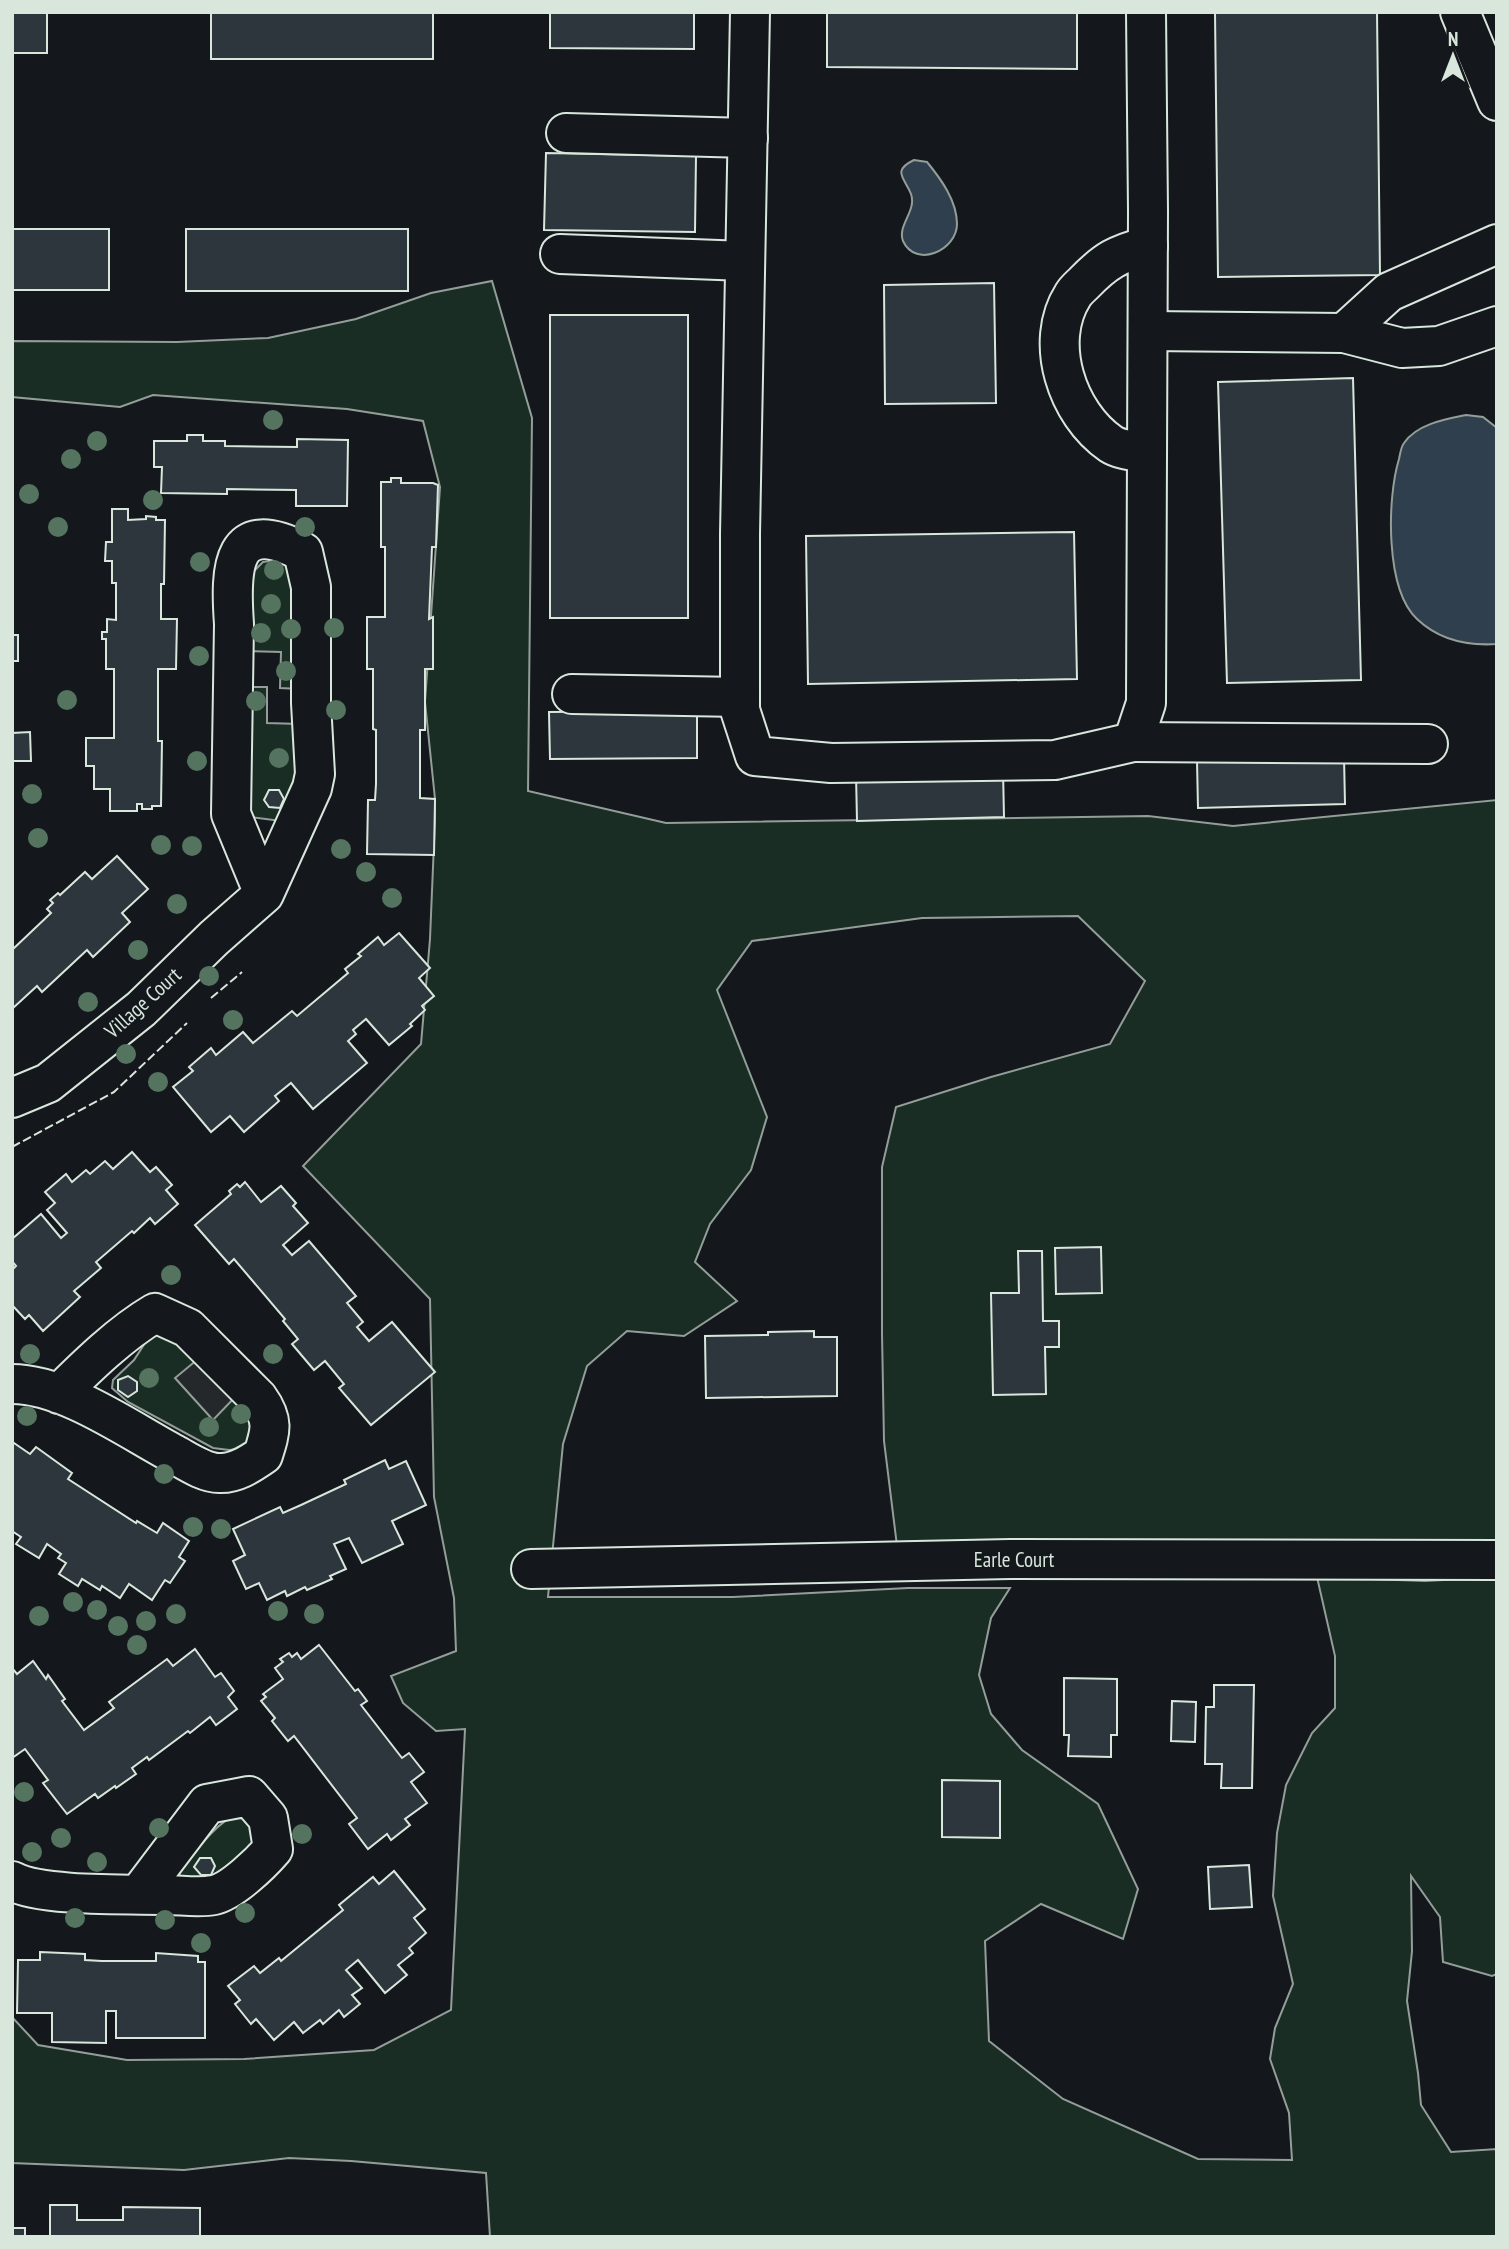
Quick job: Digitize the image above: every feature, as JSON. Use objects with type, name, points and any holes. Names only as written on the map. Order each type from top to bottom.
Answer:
[{"type":"street","points":[[750,12],[740,534],[740,709],[755,756],[831,763],[1055,760],[1133,742],[1427,744]]},
{"type":"street","points":[[1133,742],[1146,704],[1149,246],[1146,12]]},
{"type":"street","points":[[1460,12],[1497,101]]},
{"type":"street","points":[[566,133],[748,138]]},
{"type":"street","points":[[1344,333],[1389,292],[1497,244]]},
{"type":"street","points":[[1147,453],[1113,445],[1084,421],[1068,389],[1061,359],[1060,326],[1073,294],[1102,264],[1127,251],[1149,246]]},
{"type":"street","points":[[560,254],[745,261]]},
{"type":"street","points":[[1148,331],[1344,333],[1402,348],[1439,346],[1497,326]]},
{"type":"street","points":[[275,539],[303,552],[309,570],[314,774],[312,788],[264,894],[231,814],[234,636],[232,601],[233,570],[239,551],[253,541],[275,539]]},
{"type":"street","points":[[572,694],[740,697]]},
{"type":"street","name":"Village Court","points":[[12,1098],[48,1083],[141,1009],[264,894]]},
{"type":"street","points":[[12,1384],[23,1384],[59,1394],[107,1415],[195,1466],[218,1473],[243,1468],[263,1455],[271,1430],[268,1410],[258,1398],[188,1328],[155,1313],[141,1321],[78,1374],[59,1394]]},
{"type":"street","name":"Earle Court","points":[[531,1569],[1010,1559],[1497,1560]]},
{"type":"street","points":[[12,1881],[45,1889],[139,1894]]},
{"type":"green space","points":[[492,281],[532,418],[528,791],[666,823],[1148,816],[1233,826],[1497,800],[1497,1540],[1417,1562],[899,1562],[884,1441],[882,1334],[882,1167],[896,1107],[1110,1044],[1145,981],[1078,916],[922,918],[752,941],[717,990],[767,1117],[751,1170],[710,1224],[695,1262],[737,1301],[684,1336],[627,1331],[587,1366],[563,1444],[548,1597],[733,1597],[908,1588],[1010,1588],[991,1618],[979,1675],[991,1714],[1022,1750],[1098,1804],[1138,1889],[1123,1939],[1041,1904],[985,1941],[989,2041],[1063,2099],[1198,2159],[1292,2160],[1289,2113],[1270,2059],[1275,2028],[1293,1984],[1273,1896],[1277,1833],[1286,1785],[1312,1733],[1335,1708],[1335,1656],[1317,1577],[1425,1581],[1497,1577],[1497,1974],[1492,1976],[1443,1962],[1440,1917],[1411,1876],[1412,1951],[1407,2001],[1421,2105],[1451,2152],[1497,2149],[1497,2237],[490,2237],[486,2173],[289,2158],[184,2170],[12,2163],[12,2017],[38,2045],[127,2060],[244,2059],[374,2050],[451,2010],[465,1729],[436,1731],[403,1703],[391,1676],[456,1651],[454,1598],[434,1497],[430,1299],[303,1166],[421,1044],[430,939],[435,819],[425,702],[440,487],[423,421],[347,409],[153,395],[120,407],[12,397],[12,341],[177,342],[268,338],[356,319],[431,293]]},
{"type":"green space","points":[[275,560],[290,564],[300,689],[280,688],[281,652],[248,651],[253,572],[263,562]]},
{"type":"green space","points":[[248,687],[267,687],[267,723],[300,724],[300,804],[289,822],[251,817]]},
{"type":"green space","points":[[163,1328],[253,1406],[249,1444],[240,1449],[213,1448],[128,1402],[112,1388],[113,1380],[134,1360],[147,1340]]},
{"type":"green space","points":[[240,1812],[264,1829],[232,1877],[179,1878],[180,1872],[207,1838],[222,1823]]},
{"type":"shaded area","points":[[204,1354],[240,1392],[213,1420],[175,1378]]},
{"type":"water","points":[[914,160],[927,162],[947,191],[956,215],[955,233],[950,242],[935,253],[926,255],[909,249],[902,235],[912,200],[901,171]]},
{"type":"water","points":[[1466,415],[1483,417],[1497,428],[1497,644],[1454,640],[1426,626],[1407,605],[1394,565],[1392,496],[1403,445],[1416,431],[1424,427]]},
{"type":"building","points":[[12,12],[47,12],[47,53],[12,53]]},
{"type":"building","points":[[211,12],[433,12],[433,59],[211,59]]},
{"type":"building","points":[[550,12],[694,12],[694,49],[550,48]]},
{"type":"building","points":[[827,12],[1077,12],[1077,69],[827,67]]},
{"type":"building","points":[[1215,12],[1377,12],[1380,275],[1218,277]]},
{"type":"building","points":[[546,153],[696,156],[695,232],[544,230]]},
{"type":"building","points":[[12,229],[109,229],[109,290],[12,290]]},
{"type":"building","points":[[186,229],[408,229],[408,291],[186,291]]},
{"type":"building","points":[[994,283],[996,403],[885,404],[884,285]]},
{"type":"building","points":[[550,315],[688,315],[688,618],[550,618]]},
{"type":"building","points":[[1353,378],[1361,680],[1227,683],[1218,382]]},
{"type":"building","points":[[187,435],[203,435],[203,441],[225,441],[225,446],[297,447],[297,439],[348,440],[347,506],[296,506],[296,490],[227,489],[227,494],[161,493],[162,467],[154,467],[154,441],[187,441]]},
{"type":"building","points":[[391,478],[401,478],[401,483],[438,485],[436,547],[432,547],[429,619],[433,617],[433,669],[425,669],[425,730],[420,730],[420,798],[435,799],[434,855],[367,854],[368,800],[375,800],[376,730],[373,729],[373,669],[367,669],[367,617],[385,617],[381,482],[391,482]]},
{"type":"building","points":[[112,509],[128,509],[128,520],[146,519],[146,516],[165,520],[161,619],[177,619],[176,669],[158,669],[158,741],[162,741],[161,806],[142,809],[142,804],[137,804],[137,811],[110,811],[110,789],[94,789],[94,766],[86,766],[86,738],[114,738],[114,669],[106,669],[106,639],[102,639],[102,632],[107,632],[107,619],[116,620],[116,583],[112,583],[112,561],[105,561],[106,542],[112,542]]},
{"type":"building","points":[[1074,532],[1077,679],[808,684],[806,536]]},
{"type":"building","points":[[12,635],[18,635],[18,661],[12,661]]},
{"type":"building","points":[[697,711],[697,758],[550,759],[549,712]]},
{"type":"building","points":[[30,732],[31,761],[12,761],[12,733]]},
{"type":"building","points":[[1344,757],[1345,804],[1198,808],[1197,761]]},
{"type":"building","points":[[1003,770],[1004,817],[857,821],[856,774]]},
{"type":"building","points":[[269,790],[279,790],[284,799],[280,808],[269,807],[264,800]]},
{"type":"building","points":[[117,856],[148,889],[122,913],[130,922],[93,957],[87,950],[42,992],[37,986],[12,1009],[12,950],[51,913],[47,909],[53,903],[50,900],[58,893],[60,895],[85,872],[92,879]]},
{"type":"building","points":[[399,933],[430,968],[419,978],[434,996],[422,1006],[425,1010],[410,1024],[412,1026],[389,1045],[366,1019],[353,1030],[356,1034],[348,1041],[367,1063],[313,1109],[291,1083],[275,1096],[279,1101],[244,1132],[230,1116],[211,1132],[173,1087],[193,1071],[189,1067],[211,1048],[216,1055],[243,1032],[253,1043],[292,1011],[297,1016],[348,973],[345,969],[378,937],[384,945]]},
{"type":"building","points":[[132,1152],[150,1172],[156,1167],[172,1185],[166,1190],[178,1204],[155,1224],[150,1218],[96,1262],[101,1268],[74,1291],[80,1297],[43,1331],[29,1315],[25,1319],[12,1305],[12,1270],[16,1266],[12,1261],[12,1239],[41,1214],[61,1238],[67,1233],[47,1210],[55,1203],[45,1192],[66,1174],[72,1182],[86,1170],[90,1174],[105,1161],[113,1169]]},
{"type":"building","points":[[245,1182],[261,1202],[281,1186],[296,1203],[293,1206],[308,1223],[283,1245],[292,1255],[309,1241],[356,1296],[347,1303],[363,1322],[357,1327],[369,1341],[392,1322],[435,1372],[371,1425],[339,1388],[344,1384],[325,1361],[314,1370],[292,1344],[298,1339],[283,1321],[285,1319],[234,1259],[229,1264],[195,1225],[231,1194],[229,1191],[237,1184],[240,1187]]},
{"type":"building","points":[[1101,1247],[1102,1293],[1056,1294],[1055,1248]]},
{"type":"building","points":[[1018,1251],[1042,1251],[1043,1321],[1059,1321],[1059,1347],[1045,1347],[1046,1394],[993,1395],[991,1293],[1019,1293]]},
{"type":"building","points":[[814,1331],[814,1337],[837,1337],[837,1396],[706,1398],[705,1336]]},
{"type":"building","points":[[128,1376],[137,1382],[137,1391],[128,1397],[118,1390],[118,1380]]},
{"type":"building","points":[[14,1443],[30,1454],[36,1447],[72,1473],[68,1479],[136,1523],[137,1521],[157,1533],[163,1523],[189,1541],[179,1557],[185,1561],[170,1583],[165,1580],[152,1600],[129,1584],[120,1598],[102,1586],[100,1590],[82,1579],[78,1586],[59,1574],[66,1563],[58,1558],[61,1554],[47,1544],[39,1558],[16,1544],[21,1537],[12,1531]]},
{"type":"building","points":[[385,1460],[389,1469],[406,1461],[426,1505],[392,1521],[403,1544],[362,1563],[349,1538],[334,1544],[346,1569],[330,1576],[332,1579],[287,1596],[285,1591],[267,1600],[259,1583],[246,1589],[233,1561],[245,1555],[233,1529],[280,1507],[283,1513],[301,1505],[346,1484],[344,1480]]},
{"type":"building","points":[[319,1645],[355,1691],[358,1689],[367,1701],[361,1705],[402,1758],[409,1753],[424,1772],[411,1782],[427,1803],[405,1819],[410,1825],[391,1840],[387,1834],[368,1849],[349,1824],[357,1818],[294,1736],[288,1741],[261,1701],[266,1697],[263,1694],[283,1679],[275,1668],[283,1662],[280,1659],[289,1653],[292,1657],[297,1653],[301,1659]]},
{"type":"building","points":[[195,1649],[215,1677],[221,1673],[234,1691],[228,1697],[237,1709],[216,1725],[210,1717],[149,1760],[147,1757],[132,1768],[136,1774],[116,1788],[115,1786],[98,1798],[95,1794],[67,1814],[43,1783],[48,1780],[25,1749],[12,1758],[12,1668],[17,1674],[33,1661],[46,1679],[48,1675],[65,1699],[62,1701],[84,1730],[114,1708],[109,1702],[167,1659],[173,1666]]},
{"type":"building","points":[[1064,1678],[1117,1679],[1117,1735],[1111,1735],[1111,1757],[1068,1756],[1069,1735],[1064,1735]]},
{"type":"building","points":[[1214,1685],[1254,1685],[1252,1788],[1221,1788],[1222,1764],[1205,1764],[1206,1707],[1214,1707]]},
{"type":"building","points":[[1172,1701],[1196,1702],[1195,1742],[1171,1741]]},
{"type":"building","points":[[942,1780],[1000,1781],[1000,1838],[942,1837]]},
{"type":"building","points":[[200,1858],[211,1858],[215,1866],[211,1875],[201,1875],[194,1867]]},
{"type":"building","points":[[1249,1865],[1252,1907],[1210,1909],[1208,1867]]},
{"type":"building","points":[[394,1871],[425,1909],[414,1918],[426,1933],[409,1948],[413,1953],[398,1965],[407,1975],[385,1993],[358,1960],[346,1970],[362,1988],[352,1995],[360,2004],[344,2017],[339,2010],[323,2024],[320,2020],[303,2033],[294,2022],[274,2040],[256,2019],[251,2024],[235,2004],[240,2000],[228,1986],[254,1966],[260,1973],[279,1958],[281,1961],[343,1910],[339,1905],[373,1877],[379,1884]]},
{"type":"building","points":[[40,1952],[85,1954],[85,1960],[102,1961],[156,1961],[156,1953],[198,1956],[198,1962],[205,1962],[205,2038],[116,2038],[116,2011],[106,2011],[106,2043],[52,2042],[52,2013],[17,2013],[18,1960],[40,1960]]},
{"type":"building","points":[[50,2205],[77,2205],[77,2220],[123,2220],[123,2207],[200,2208],[200,2237],[50,2237]]},
{"type":"building","points":[[12,2228],[25,2228],[25,2237],[12,2237]]},
{"type":"fence","points":[[211,998],[242,972]]},
{"type":"fence","points":[[12,1147],[114,1092],[187,1023]]}]
